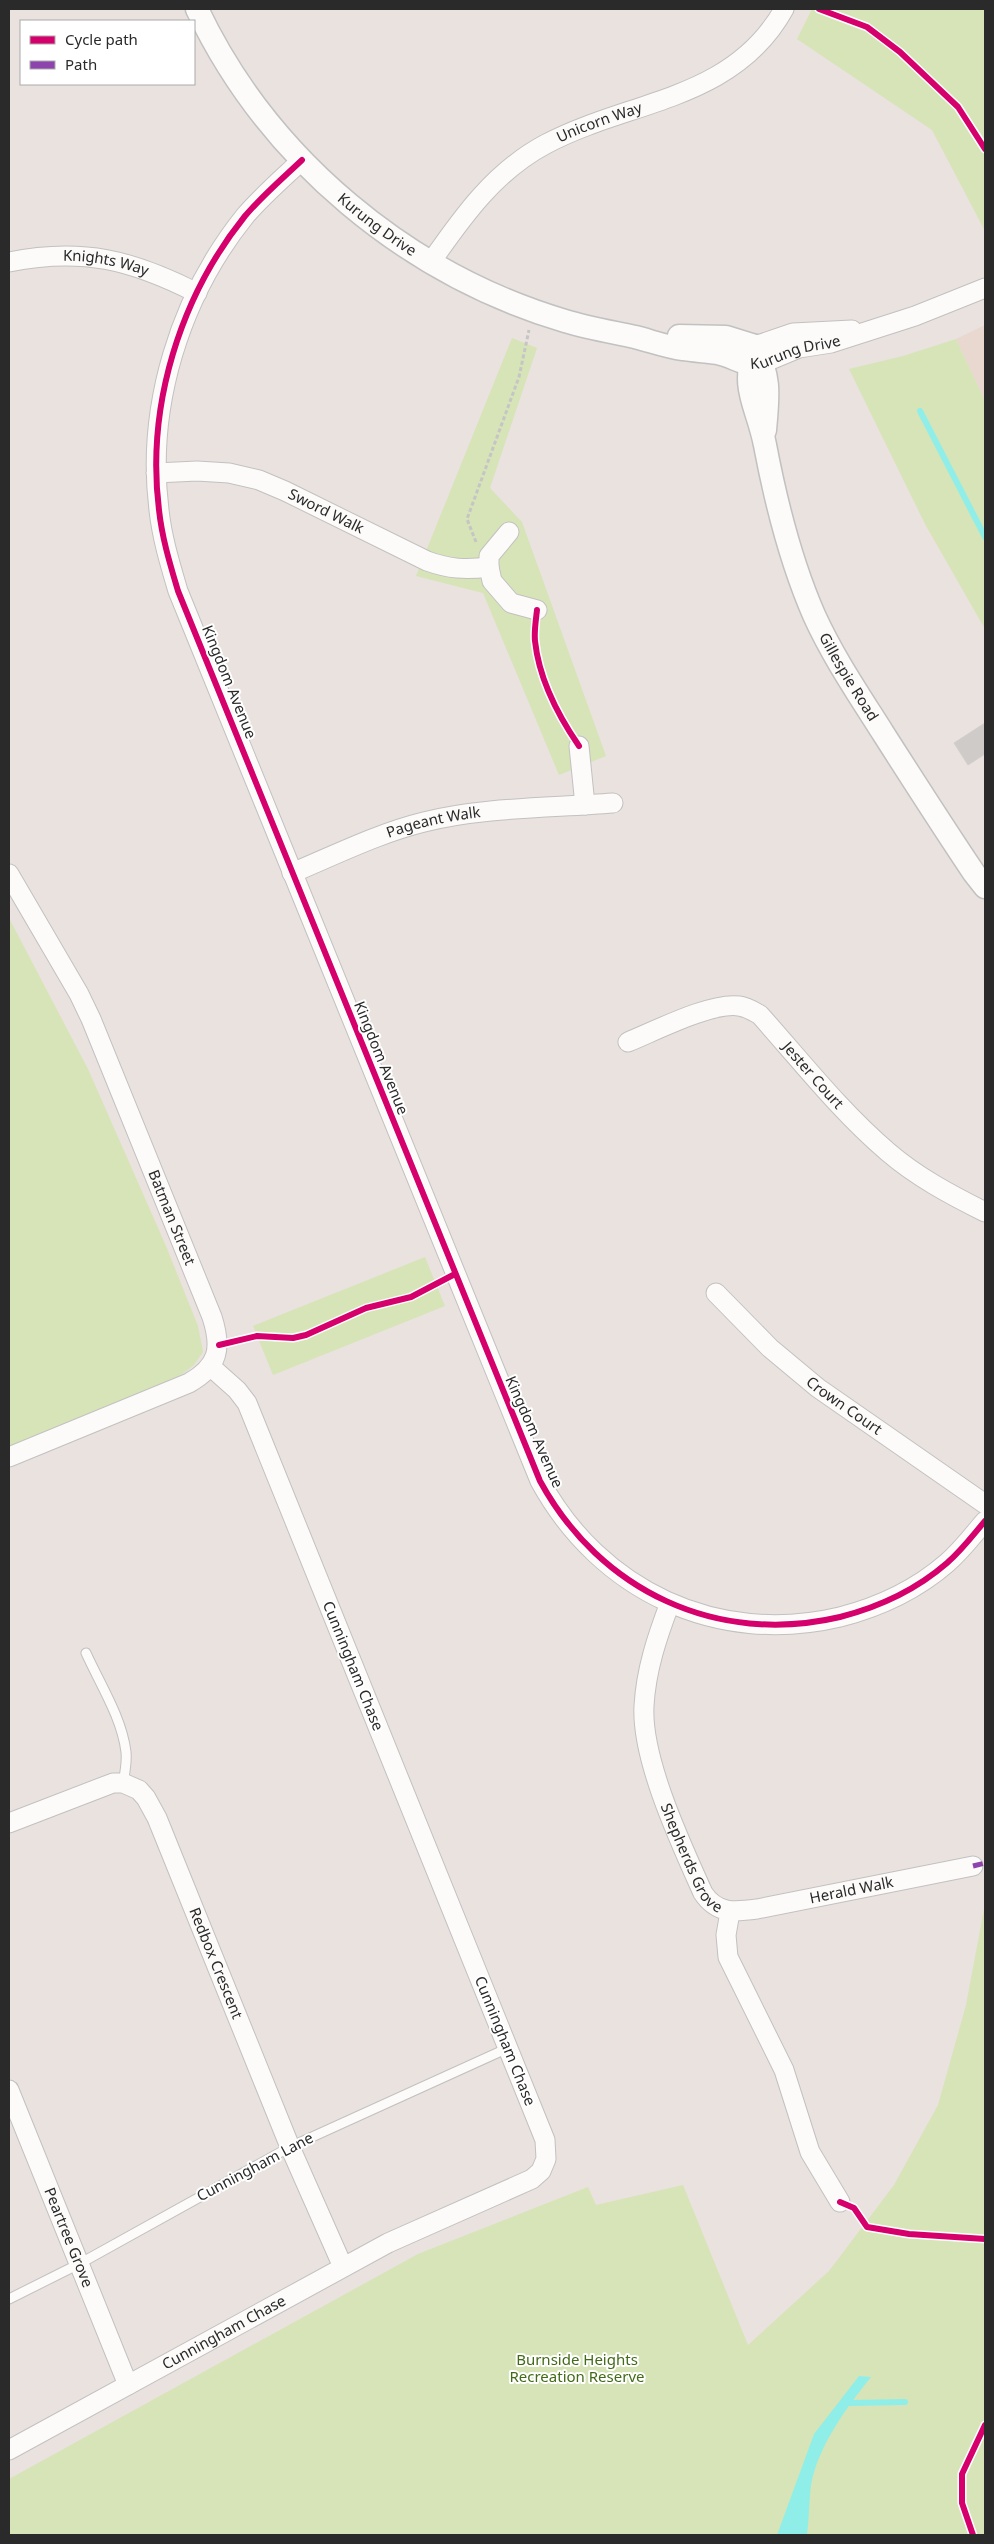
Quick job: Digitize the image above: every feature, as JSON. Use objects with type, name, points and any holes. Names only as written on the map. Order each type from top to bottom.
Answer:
[{"type":"street","name":"Kurung Drive","points":[[197,9],[247,93],[302,160],[359,213],[388,235],[472,285],[566,322],[683,349],[756,358],[793,333],[866,330],[915,316],[985,288]]},
{"type":"street","name":"Unicorn Way","points":[[431,262],[470,207],[495,180],[523,159],[566,134],[696,88],[721,74],[742,60],[760,43],[784,9]]},
{"type":"street","name":"Kingdom Avenue","points":[[302,160],[247,214],[215,258],[197,293],[167,377],[157,435],[156,473],[158,510],[166,549],[178,591],[540,1481],[563,1519],[590,1550],[613,1570],[637,1586],[670,1603],[708,1616],[739,1623],[794,1625],[851,1614],[893,1598],[923,1580],[962,1549],[985,1521]]},
{"type":"street","name":"Knights Way","points":[[9,262],[64,256],[97,257],[129,263],[158,274],[197,293]]},
{"type":"street","name":"Gillespie Road","points":[[756,358],[750,399],[764,442],[771,479],[790,553],[815,617],[863,702],[985,887]]},
{"type":"street","name":"Sword Walk","points":[[156,473],[197,471],[229,473],[258,480],[285,491],[445,568],[461,570],[489,567]]},
{"type":"street","points":[[509,532],[489,556],[492,581],[511,602],[537,610]]},
{"type":"street","points":[[580,746],[584,806]]},
{"type":"street","name":"Pageant Walk","points":[[292,873],[387,834],[423,822],[492,812],[613,803]]},
{"type":"street","name":"Batman Street","points":[[9,874],[79,994],[91,1019],[215,1326],[219,1345],[210,1366],[200,1377],[190,1383],[9,1457]]},
{"type":"street","name":"Jester Court","points":[[628,1042],[715,1008],[738,1006],[749,1009],[760,1016],[841,1105],[887,1152],[936,1186],[985,1212]]},
{"type":"street","name":"Crown Court","points":[[716,1293],[770,1348],[832,1399],[985,1504]]},
{"type":"street","name":"Cunningham Chase","points":[[9,2450],[421,2226],[521,2186],[541,2170],[546,2160],[545,2140],[247,1403],[238,1390],[210,1366]]},
{"type":"street","name":"Shepherds Grove","points":[[670,1603],[656,1642],[647,1679],[644,1707],[645,1732],[658,1782],[703,1893],[715,1906],[730,1912],[726,1935],[728,1957],[784,2070],[810,2152],[840,2202]]},
{"type":"street","points":[[9,1823],[98,1788],[113,1783],[123,1783]]},
{"type":"street","name":"Redbox Crescent","points":[[123,1783],[139,1790],[146,1798],[157,1818],[290,2147],[343,2267]]},
{"type":"street","name":"Herald Walk","points":[[730,1912],[757,1909],[973,1866]]},
{"type":"street","name":"Peartree Grove","points":[[9,2090],[128,2385]]},
{"type":"lane","points":[[86,1653],[120,1728],[126,1754],[123,1783]]},
{"type":"lane","name":"Cunningham Lane","points":[[9,2299],[79,2264],[290,2147],[508,2048]]},
{"type":"path","points":[[489,567],[467,519],[518,377],[533,310]]},
{"type":"shaded area","points":[[985,325],[985,401],[956,339]]},
{"type":"green space","points":[[812,9],[985,9],[985,231],[932,130],[797,39]]},
{"type":"green space","points":[[512,338],[537,348],[490,488],[522,522],[606,756],[559,775],[483,593],[416,576]]},
{"type":"green space","points":[[956,339],[985,401],[985,629],[925,524],[849,369],[903,356]]},
{"type":"green space","points":[[9,918],[88,1069],[166,1246],[198,1326],[203,1352],[194,1365],[181,1375],[9,1448]]},
{"type":"green space","points":[[425,1257],[445,1306],[273,1375],[253,1326]]},
{"type":"green space","name":"Burnside Heights Recreation Reserve","points":[[985,1904],[985,2535],[9,2535],[9,2479],[418,2254],[588,2187],[596,2205],[683,2185],[748,2345],[829,2271],[894,2185],[938,2105],[966,2005]]},
{"type":"water","points":[[859,2376],[871,2377],[852,2401],[835,2428],[820,2456],[815,2470],[811,2485],[807,2535],[777,2535],[814,2434]]},
{"type":"building","points":[[985,723],[985,754],[968,765],[954,743]]},
{"type":"waterway","points":[[920,411],[985,537]]},
{"type":"waterway","points":[[850,2403],[905,2402]]},
{"type":"marked path","points":[[973,1866],[985,1863]]},
{"type":"cycle path","points":[[819,9],[867,27],[900,52],[958,107],[985,149]]},
{"type":"cycle path","points":[[302,160],[265,194],[245,216],[222,248],[202,281],[186,317],[173,354],[163,393],[158,432],[156,471],[162,531],[178,591],[540,1481],[565,1520],[595,1553],[629,1580],[666,1601],[707,1616],[750,1623],[794,1624],[840,1617],[869,1608],[897,1596],[923,1581],[947,1563],[985,1521]]},
{"type":"cycle path","points":[[537,610],[535,637],[540,669],[556,709],[579,746]]},
{"type":"cycle path","points":[[219,1345],[257,1336],[293,1338],[306,1335],[366,1308],[411,1297],[455,1274]]},
{"type":"cycle path","points":[[840,2202],[854,2208],[867,2227],[909,2234],[985,2239]]},
{"type":"cycle path","points":[[973,2535],[962,2503],[962,2474],[985,2425]]}]
